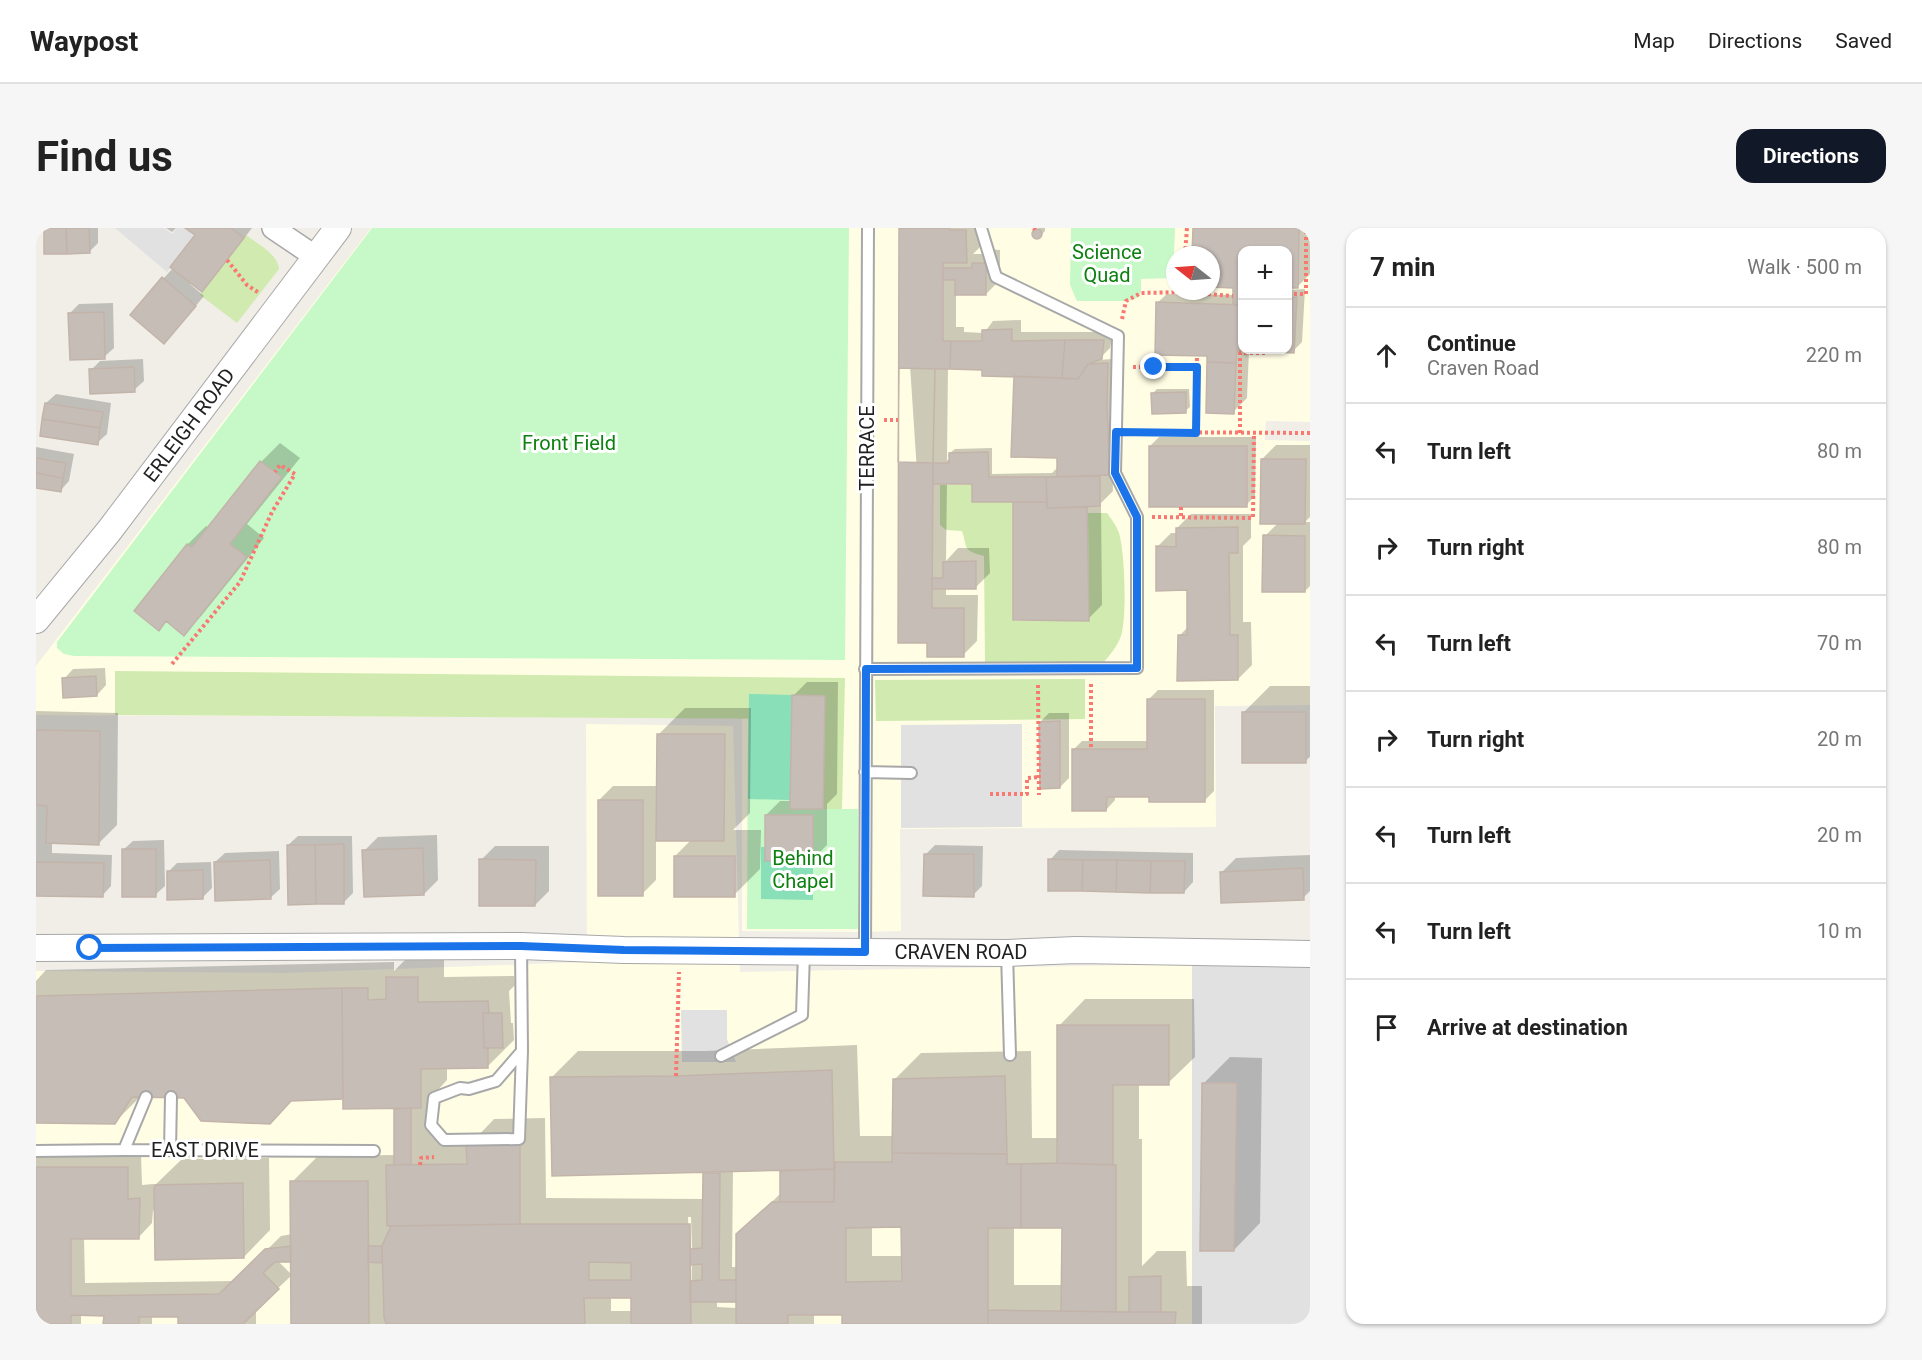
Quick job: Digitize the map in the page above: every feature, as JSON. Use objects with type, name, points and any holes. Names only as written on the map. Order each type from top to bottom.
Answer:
[{"type":"street","points":[[273,228],[315,259]]},
{"type":"street","name":"ERLEIGH ROAD","points":[[36,620],[108,531],[338,228]]},
{"type":"street","name":"CRAVEN ROAD","points":[[36,948],[521,946],[624,950],[804,952],[1076,950],[1310,954]]},
{"type":"lane","name":"TERRACE","points":[[865,952],[868,228]]},
{"type":"lane","points":[[866,669],[1137,668],[1137,517],[1115,473],[1118,336],[996,277],[981,228]]},
{"type":"lane","points":[[865,772],[911,773]]},
{"type":"lane","points":[[521,946],[522,1051],[519,1138],[444,1140],[431,1125],[434,1098],[460,1088],[469,1089],[496,1081],[522,1051]]},
{"type":"lane","points":[[722,1056],[802,1015],[804,952]]},
{"type":"lane","points":[[1007,952],[1010,1055]]},
{"type":"lane","points":[[124,1150],[146,1097]]},
{"type":"lane","points":[[170,1150],[171,1097]]},
{"type":"lane","name":"EAST DRIVE","points":[[36,1151],[374,1151]]},
{"type":"path","points":[[1185,246],[1186,228]]},
{"type":"path","points":[[1292,294],[1306,294],[1306,228]]},
{"type":"path","points":[[227,260],[247,285],[279,306]]},
{"type":"path","points":[[1118,336],[1126,301],[1141,292],[1166,292]]},
{"type":"path","points":[[1220,295],[1233,296]]},
{"type":"path","points":[[1240,354],[1240,433]]},
{"type":"path","points":[[1196,433],[1197,355]]},
{"type":"path","points":[[1145,367],[1197,367]]},
{"type":"path","points":[[1116,432],[1310,433]]},
{"type":"path","points":[[1137,517],[1253,518],[1254,434]]},
{"type":"path","points":[[172,664],[240,582],[272,512],[295,474],[280,465],[275,472]]},
{"type":"path","points":[[1247,479],[1253,479]]},
{"type":"path","points":[[1181,507],[1181,517]]},
{"type":"path","points":[[1091,668],[1091,750]]},
{"type":"path","points":[[1038,669],[1039,795]]},
{"type":"path","points":[[990,794],[1028,794],[1027,778],[1039,777]]},
{"type":"path","points":[[676,1076],[679,966]]},
{"type":"path","points":[[420,1165],[421,1158],[434,1157]]},
{"type":"shaded area","points":[[115,228],[164,228],[172,234],[177,228],[185,228],[195,235],[167,272]]},
{"type":"shaded area","points":[[371,228],[1310,228],[1310,422],[1266,421],[1265,440],[1310,441],[1310,705],[1215,706],[1216,827],[900,829],[901,931],[742,931],[742,718],[36,715],[36,666]]},
{"type":"shaded area","points":[[586,724],[733,726],[740,972],[1192,964],[1310,1324],[36,1324],[36,971],[286,973],[587,962]]},
{"type":"shaded area","points":[[1022,724],[1022,827],[901,828],[901,725]]},
{"type":"shaded area","points":[[1192,964],[1310,964],[1310,1324],[1192,1324]]},
{"type":"shaded area","points":[[681,1010],[727,1010],[727,1039],[736,1062],[682,1062]]},
{"type":"green space","name":"Front Field","points":[[372,228],[849,228],[845,660],[74,656],[64,654],[57,648],[57,642]]},
{"type":"green space","name":"Science Quad","points":[[1071,228],[1175,228],[1174,246],[1166,246],[1166,278],[1141,279],[1141,293],[1137,298],[1126,301],[1077,301],[1070,285]]},
{"type":"green space","points":[[246,235],[271,254],[279,269],[237,323],[200,295]]},
{"type":"green space","points":[[972,484],[972,502],[1013,502],[1014,621],[1089,621],[1088,513],[1107,513],[1117,527],[1121,542],[1125,600],[1121,636],[1102,664],[985,664],[984,556],[967,548],[962,531],[946,530],[940,525],[940,485]]},
{"type":"green space","points":[[115,671],[845,678],[842,809],[823,809],[825,696],[792,695],[791,719],[115,715]]},
{"type":"green space","points":[[1085,679],[1085,719],[876,721],[875,680]]},
{"type":"green space","points":[[749,694],[792,695],[790,800],[748,799]]},
{"type":"green space","name":"Behind Chapel","points":[[748,719],[791,719],[790,809],[858,809],[858,929],[747,929]]},
{"type":"green space","points":[[761,847],[813,847],[813,900],[761,899]]},
{"type":"building","points":[[44,228],[66,228],[67,254],[44,254]]},
{"type":"building","points":[[66,228],[89,228],[90,253],[67,254]]},
{"type":"building","points":[[185,228],[231,228],[244,238],[202,292],[170,267],[195,235]]},
{"type":"building","points":[[899,228],[966,230],[967,263],[943,263],[943,341],[951,341],[950,369],[935,369],[932,608],[964,608],[964,657],[927,657],[927,643],[898,643]]},
{"type":"building","points":[[1193,228],[1299,228],[1298,288],[1292,288],[1292,246],[1238,246],[1238,305],[1233,305],[1233,288],[1220,287],[1220,246],[1192,246]]},
{"type":"building","points":[[1037,229],[1042,234],[1037,239],[1032,234]]},
{"type":"building","points":[[972,263],[986,263],[986,295],[955,295],[955,280],[943,280],[943,268],[972,268]]},
{"type":"building","points":[[162,277],[196,306],[164,344],[130,315]]},
{"type":"building","points":[[1297,297],[1294,353],[1292,353],[1292,298]]},
{"type":"building","points":[[1156,302],[1238,305],[1236,363],[1207,362],[1207,356],[1155,355]]},
{"type":"building","points":[[104,312],[105,359],[70,360],[68,313]]},
{"type":"building","points":[[1012,329],[1012,341],[1065,340],[1062,378],[982,376],[982,370],[950,369],[951,341],[982,341],[982,330]]},
{"type":"building","points":[[1065,340],[1104,340],[1102,359],[1088,364],[1078,379],[1062,378]]},
{"type":"building","points":[[1207,362],[1236,363],[1234,414],[1206,413]]},
{"type":"building","points":[[1108,363],[1110,475],[1057,477],[1057,458],[1011,457],[1014,376],[1078,379],[1088,364]]},
{"type":"building","points":[[134,367],[135,392],[90,394],[89,369]]},
{"type":"building","points":[[899,368],[935,369],[933,463],[898,462]]},
{"type":"building","points":[[1186,392],[1186,413],[1152,414],[1151,393]]},
{"type":"building","points":[[45,403],[103,412],[100,428],[42,419]]},
{"type":"building","points":[[42,419],[100,428],[98,445],[40,436]]},
{"type":"building","points":[[1149,446],[1247,446],[1247,507],[1149,507]]},
{"type":"building","points":[[988,452],[989,477],[1046,477],[1047,502],[972,502],[972,484],[933,484],[933,463],[949,463],[949,453]]},
{"type":"building","points":[[36,458],[66,463],[63,478],[36,473]]},
{"type":"building","points":[[1261,459],[1306,459],[1305,524],[1260,524]]},
{"type":"building","points":[[260,461],[282,477],[230,544],[247,557],[184,636],[166,621],[159,631],[134,611],[187,544],[192,547]]},
{"type":"building","points":[[36,473],[63,478],[61,492],[36,488]]},
{"type":"building","points":[[1100,476],[1100,506],[1047,508],[1046,477]]},
{"type":"building","points":[[1013,502],[1047,502],[1047,508],[1087,507],[1089,621],[1013,620]]},
{"type":"building","points":[[1238,527],[1238,553],[1229,553],[1230,635],[1238,635],[1238,680],[1177,681],[1178,635],[1187,635],[1187,590],[1156,591],[1156,546],[1176,547],[1176,528]]},
{"type":"building","points":[[1263,535],[1305,536],[1305,592],[1262,592]]},
{"type":"building","points":[[976,561],[976,589],[932,589],[932,578],[943,578],[943,562]]},
{"type":"building","points":[[96,676],[97,696],[63,698],[62,678]]},
{"type":"building","points":[[792,695],[825,696],[823,809],[790,809]]},
{"type":"building","points":[[1147,699],[1205,699],[1205,802],[1149,802],[1149,797],[1107,797],[1106,811],[1072,811],[1072,749],[1147,749]]},
{"type":"building","points":[[1242,712],[1306,712],[1306,763],[1242,763]]},
{"type":"building","points":[[1060,721],[1060,788],[1040,789],[1039,722]]},
{"type":"building","points":[[36,730],[100,731],[99,845],[46,843],[47,806],[36,805]]},
{"type":"building","points":[[657,734],[725,734],[724,841],[656,841]]},
{"type":"building","points":[[598,800],[643,800],[643,896],[598,896]]},
{"type":"building","points":[[765,815],[813,815],[813,861],[765,861]]},
{"type":"building","points":[[344,844],[344,904],[316,904],[315,845]]},
{"type":"building","points":[[287,845],[315,845],[316,904],[288,905]]},
{"type":"building","points":[[423,848],[424,895],[364,897],[362,850]]},
{"type":"building","points":[[122,849],[156,849],[156,897],[122,897]]},
{"type":"building","points":[[924,854],[974,854],[974,897],[923,896]]},
{"type":"building","points":[[674,856],[735,856],[735,897],[674,897]]},
{"type":"building","points":[[479,859],[536,860],[535,906],[479,906]]},
{"type":"building","points":[[1048,859],[1083,860],[1082,891],[1048,891]]},
{"type":"building","points":[[270,860],[271,899],[215,901],[214,862]]},
{"type":"building","points":[[1083,860],[1117,860],[1116,892],[1082,891]]},
{"type":"building","points":[[1117,860],[1151,861],[1150,893],[1116,892]]},
{"type":"building","points":[[1151,861],[1185,861],[1184,893],[1150,893]]},
{"type":"building","points":[[36,862],[104,863],[103,897],[36,896]]},
{"type":"building","points":[[1303,868],[1304,900],[1221,903],[1220,872]]},
{"type":"building","points":[[203,870],[203,899],[167,900],[167,871]]},
{"type":"building","points":[[386,977],[418,977],[418,1002],[488,1001],[489,1013],[483,1013],[484,1048],[488,1048],[488,1068],[421,1069],[421,1108],[343,1109],[342,988],[368,988],[368,1000],[386,999]]},
{"type":"building","points":[[342,988],[343,1099],[291,1101],[270,1124],[201,1121],[184,1098],[132,1097],[115,1124],[36,1123],[36,996]]},
{"type":"building","points":[[483,1013],[502,1013],[503,1048],[484,1048]]},
{"type":"building","points":[[1057,1025],[1169,1025],[1169,1085],[1113,1085],[1113,1165],[1057,1163]]},
{"type":"building","points":[[832,1070],[834,1169],[552,1176],[550,1077],[676,1076]]},
{"type":"building","points":[[1005,1076],[1007,1154],[892,1153],[893,1079]]},
{"type":"building","points":[[1202,1083],[1237,1083],[1234,1251],[1200,1251]]},
{"type":"building","points":[[411,1108],[411,1165],[394,1165],[394,1109]]},
{"type":"building","points":[[520,1144],[520,1224],[387,1226],[386,1165],[467,1164],[466,1145]]},
{"type":"building","points":[[892,1153],[1007,1154],[1007,1164],[1021,1164],[1021,1228],[988,1228],[988,1324],[842,1324],[842,1315],[788,1315],[788,1324],[736,1324],[736,1234],[772,1202],[834,1202],[835,1162],[892,1162]],"holes":[[[901,1227],[902,1281],[846,1282],[846,1228]]]},
{"type":"building","points":[[1021,1164],[1116,1165],[1116,1312],[1061,1311],[1062,1228],[1021,1228]]},
{"type":"building","points":[[36,1167],[128,1167],[128,1199],[140,1198],[139,1239],[71,1239],[71,1296],[219,1294],[265,1249],[291,1246],[291,1262],[275,1262],[263,1273],[279,1289],[243,1324],[178,1324],[178,1317],[139,1317],[139,1324],[103,1324],[104,1316],[71,1315],[71,1324],[36,1324]]},
{"type":"building","points":[[834,1169],[834,1202],[780,1202],[780,1171]]},
{"type":"building","points":[[703,1173],[720,1173],[719,1280],[736,1280],[736,1302],[690,1302],[690,1281],[702,1280],[702,1264],[690,1265],[690,1249],[702,1248]]},
{"type":"building","points":[[290,1181],[368,1181],[369,1324],[291,1324]]},
{"type":"building","points":[[243,1183],[244,1258],[155,1260],[154,1185]]},
{"type":"building","points":[[690,1224],[691,1324],[631,1324],[631,1298],[584,1298],[585,1324],[386,1324],[382,1246],[391,1226]],"holes":[[[589,1262],[631,1263],[631,1280],[589,1280]]]},
{"type":"building","points":[[368,1246],[382,1246],[382,1263],[368,1262]]},
{"type":"building","points":[[1161,1276],[1161,1312],[1129,1312],[1129,1277]]},
{"type":"building","points":[[988,1310],[1176,1312],[1175,1324],[988,1324]]},
{"type":"route","points":[[90,948],[521,946],[624,950],[865,952],[866,669],[1137,668],[1137,517],[1115,473],[1116,432],[1196,433],[1197,367],[1154,367]]}]
